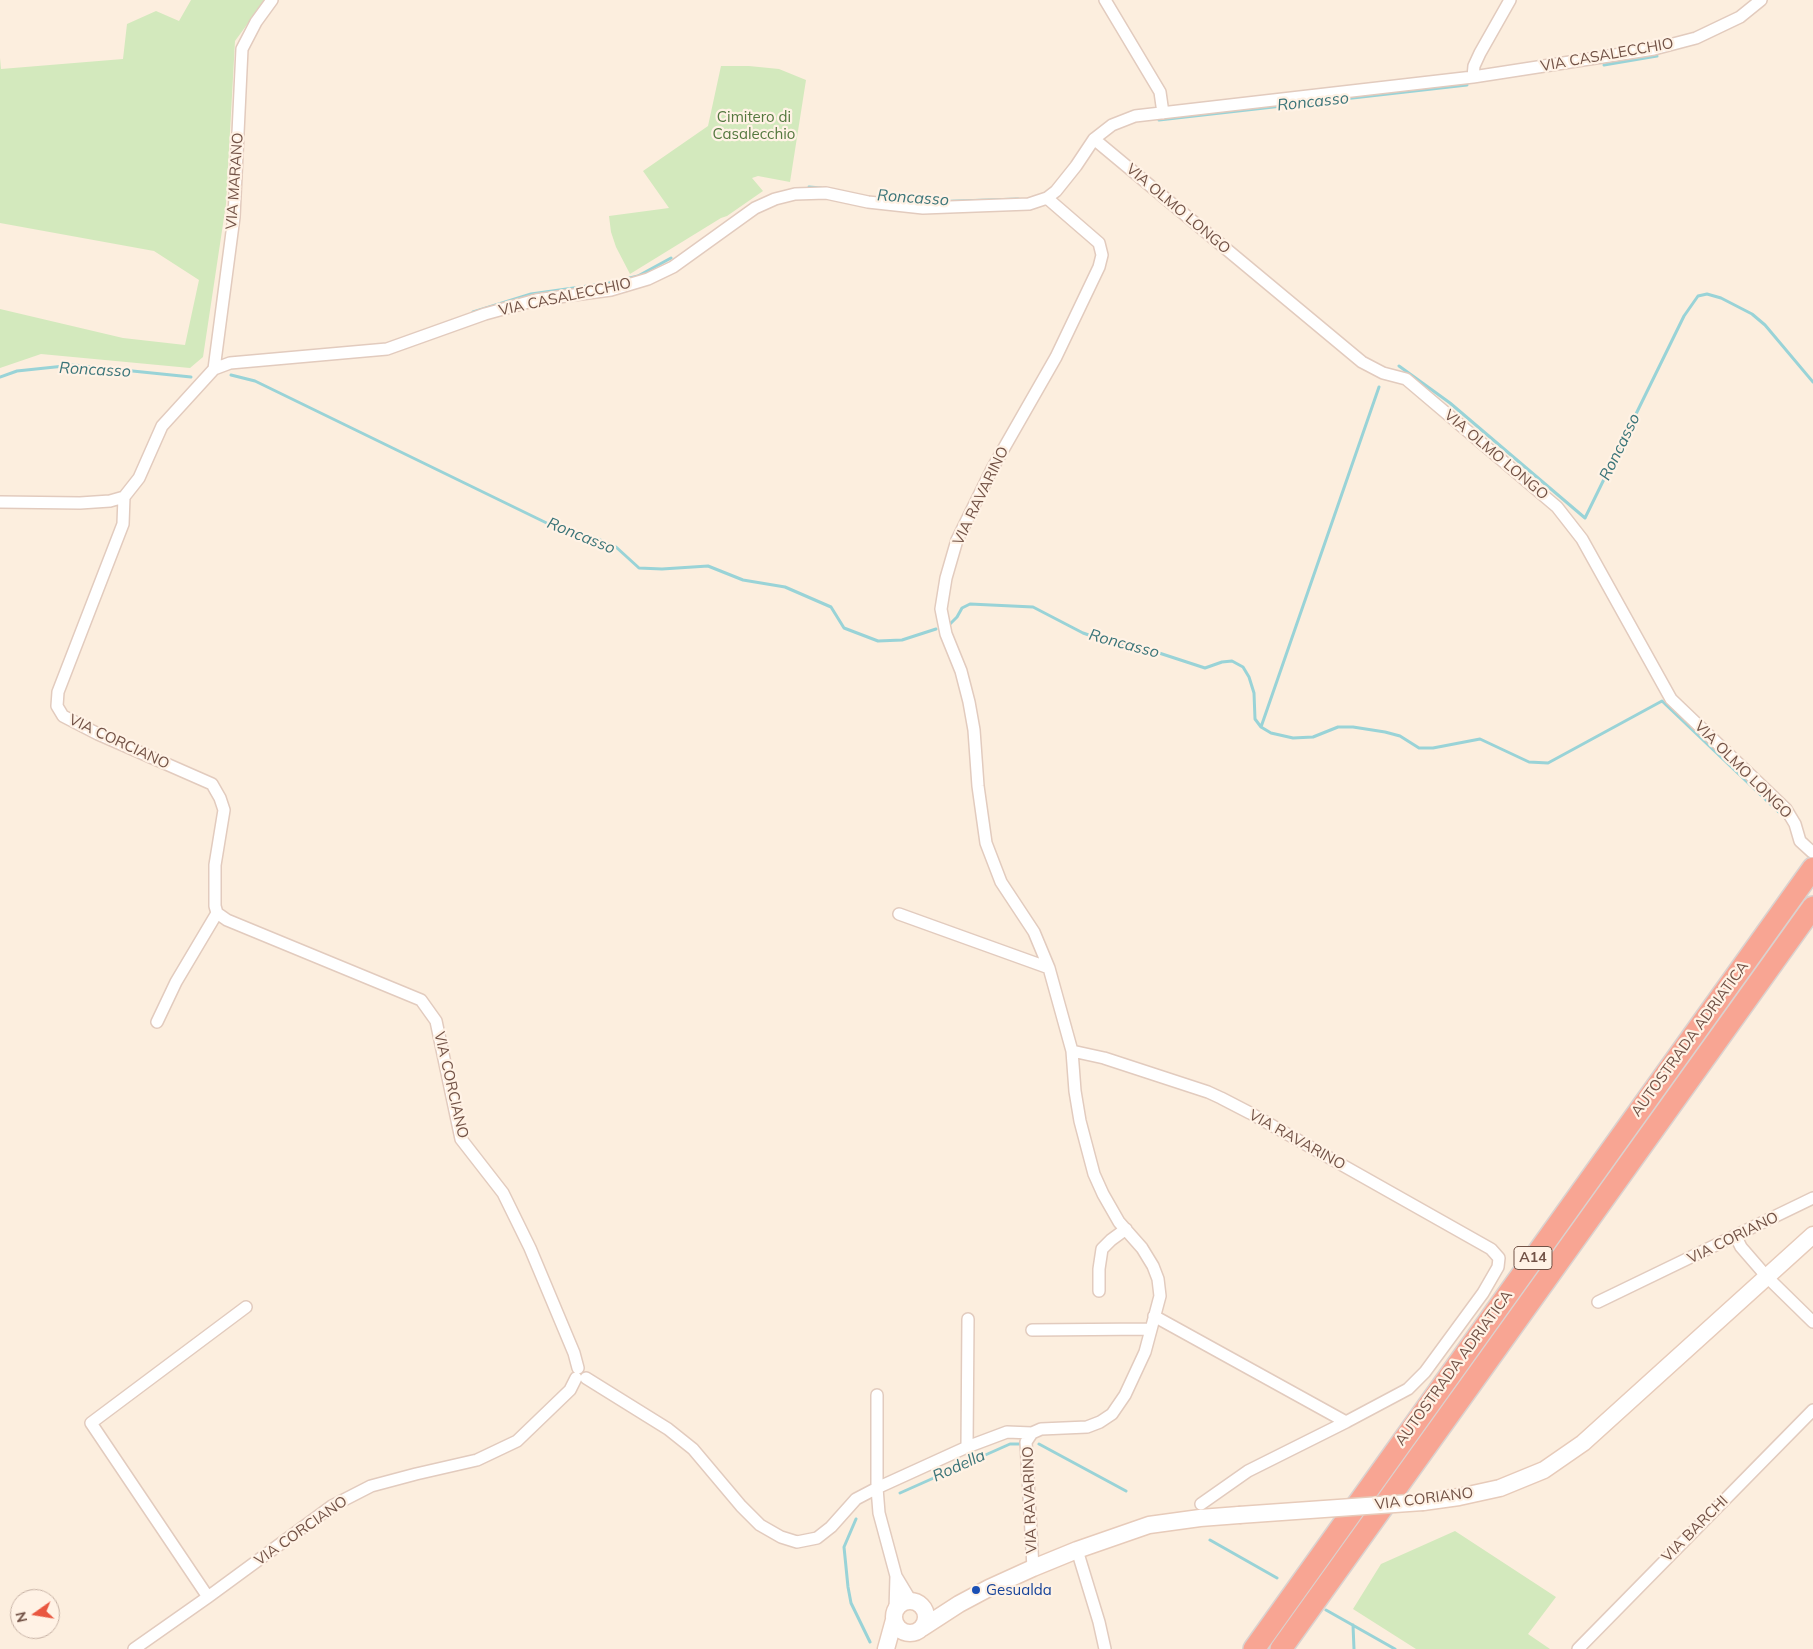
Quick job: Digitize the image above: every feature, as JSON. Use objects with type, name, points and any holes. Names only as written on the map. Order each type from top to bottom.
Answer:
[{"type":"highway","name":"AUTOSTRADA ADRIATICA","points":[[1254,1649],[1812,860]]},
{"type":"highway","name":"AUTOSTRADA ADRIATICA","points":[[1281,1649],[1813,907]]},
{"type":"main road","name":"VIA CORIANO","points":[[888,1649],[915,1630],[959,1604],[1033,1568],[1077,1550],[1149,1526],[1200,1518],[1423,1502],[1500,1488],[1544,1470],[1583,1442],[1813,1234]]},
{"type":"main road","points":[[902,1603],[916,1603],[925,1614],[926,1619],[915,1630],[899,1629],[894,1615],[902,1603]]},
{"type":"main road","name":"VIA CORIANO","points":[[916,1603],[959,1604]]},
{"type":"main road","name":"VIA CORIANO","points":[[888,1649],[894,1615]]},
{"type":"street","name":"VIA MARANO","points":[[214,369],[234,218],[242,49],[256,22],[272,0]]},
{"type":"street","points":[[1105,0],[1160,92],[1163,113]]},
{"type":"street","points":[[1473,77],[1474,66],[1480,53],[1510,0]]},
{"type":"street","name":"VIA CASALECCHIO","points":[[124,497],[139,478],[162,426],[214,369],[230,362],[386,349],[486,314],[536,300],[611,290],[648,279],[673,267],[755,208],[775,199],[795,194],[826,194],[868,202],[923,208],[1030,204],[1047,198],[1056,191],[1094,139],[1112,125],[1136,116],[1473,77],[1654,49],[1696,38],[1740,17],[1760,0]]},
{"type":"street","name":"VIA OLMO LONGO","points":[[1094,139],[1362,362],[1383,373],[1406,379],[1557,508],[1582,539],[1671,698],[1786,809],[1795,824],[1800,841],[1812,860]]},
{"type":"street","name":"VIA RAVARINO","points":[[1033,1568],[1026,1442],[1032,1433],[1047,1428],[1087,1427],[1100,1422],[1112,1414],[1136,1374],[1145,1352],[1160,1296],[1158,1279],[1142,1248],[1126,1229],[1103,1194],[1094,1174],[1075,1091],[1072,1051],[1049,968],[1034,932],[1001,882],[986,843],[978,786],[974,730],[969,702],[962,672],[946,634],[941,609],[946,578],[957,540],[992,469],[1056,358],[1102,255],[1099,243],[1047,198]]},
{"type":"street","points":[[0,502],[80,503],[110,501],[124,497]]},
{"type":"street","name":"VIA CORCIANO","points":[[124,497],[123,524],[58,692],[58,706],[63,716],[98,734],[212,784],[224,810],[215,865],[215,906],[217,913],[227,920],[421,1000],[436,1021],[461,1139],[503,1193],[530,1248],[574,1353],[580,1375],[570,1390],[517,1441],[477,1460],[371,1486],[332,1506],[134,1649]]},
{"type":"street","points":[[156,1022],[176,982],[217,913]]},
{"type":"street","points":[[899,914],[1049,968]]},
{"type":"street","name":"VIA RAVARINO","points":[[1072,1051],[1104,1058],[1208,1092],[1491,1250],[1499,1258],[1498,1267],[1483,1293],[1424,1372],[1408,1390],[1346,1422]]},
{"type":"street","name":"VIA CORIANO","points":[[1598,1302],[1736,1237],[1813,1198]]},
{"type":"street","points":[[1099,1291],[1099,1269],[1102,1249],[1126,1229]]},
{"type":"street","points":[[1736,1237],[1741,1247],[1767,1277],[1813,1322]]},
{"type":"street","points":[[208,1597],[91,1423],[246,1307]]},
{"type":"street","points":[[1154,1316],[1346,1422]]},
{"type":"street","points":[[967,1447],[968,1319]]},
{"type":"street","points":[[1032,1330],[1151,1329]]},
{"type":"street","points":[[580,1375],[668,1429],[693,1449],[747,1513],[760,1525],[781,1537],[797,1542],[817,1538],[831,1527],[856,1498],[877,1488],[967,1447],[1007,1432],[1032,1433]]},
{"type":"street","name":"VIA CORIANO","points":[[877,1395],[877,1488],[879,1513],[896,1576],[894,1615]]},
{"type":"street","name":"VIA BARCHI","points":[[1578,1649],[1813,1410]]},
{"type":"street","points":[[1201,1504],[1248,1471],[1346,1422]]},
{"type":"street","points":[[1077,1550],[1099,1622],[1105,1649]]},
{"type":"street","name":"VIA CORIANO","points":[[896,1576],[916,1603]]},
{"type":"green space","points":[[191,0],[265,0],[235,41],[226,204],[203,357],[190,368],[41,354],[0,368],[0,309],[123,338],[185,345],[199,280],[154,251],[0,223],[0,58],[1,69],[123,59],[127,24],[156,11],[179,21]]},
{"type":"green space","name":"Cimitero di Casalecchio","points":[[721,66],[779,69],[806,80],[790,182],[758,176],[752,178],[763,191],[727,216],[630,274],[616,247],[611,232],[609,216],[669,208],[643,171],[708,126]]},
{"type":"green space","points":[[1455,1531],[1556,1597],[1528,1634],[1550,1649],[1416,1649],[1353,1609],[1381,1564]]},
{"type":"waterway","name":"Roncasso","points":[[1604,65],[1657,56]]},
{"type":"waterway","name":"Roncasso","points":[[1159,120],[1467,85]]},
{"type":"waterway","name":"Roncasso","points":[[809,187],[821,188]]},
{"type":"waterway","name":"Roncasso","points":[[911,201],[1018,199]]},
{"type":"waterway","name":"Roncasso","points":[[473,312],[531,294],[609,283],[638,276],[671,258]]},
{"type":"waterway","name":"Roncasso","points":[[1399,366],[1450,403],[1585,518],[1684,316],[1698,296],[1707,294],[1721,298],[1752,314],[1765,325],[1813,382]]},
{"type":"waterway","name":"Roncasso","points":[[0,377],[17,371],[74,365],[191,377]]},
{"type":"waterway","name":"Roncasso","points":[[231,375],[255,381],[561,530],[596,538],[616,547],[639,568],[662,569],[708,566],[743,580],[785,587],[831,607],[844,628],[878,641],[902,640],[936,629]]},
{"type":"waterway","name":"Roncasso","points":[[1261,727],[1379,387]]},
{"type":"waterway","name":"Roncasso","points":[[950,624],[962,608],[970,604],[1033,607],[1083,633],[1112,643],[1153,651],[1205,668],[1222,662],[1232,661],[1243,667],[1249,677],[1254,693],[1255,719],[1261,727],[1271,733],[1293,738],[1313,737],[1338,727],[1353,727],[1400,736],[1419,748],[1433,748],[1480,739],[1529,762],[1548,763],[1662,701],[1786,819]]},
{"type":"waterway","name":"Rodella","points":[[900,1493],[1010,1444],[1019,1444]]},
{"type":"waterway","name":"Rodella","points":[[1039,1444],[1126,1491]]},
{"type":"waterway","name":"Rodella","points":[[856,1519],[844,1547],[848,1587],[851,1603],[870,1642]]},
{"type":"waterway","name":"Rodella","points":[[1210,1540],[1277,1578]]},
{"type":"waterway","name":"Rodella","points":[[1326,1610],[1395,1649]]},
{"type":"waterway","name":"Rodella","points":[[1353,1625],[1354,1649]]},
{"type":"place","name":"Gesualda","points":[[976,1590]]}]
